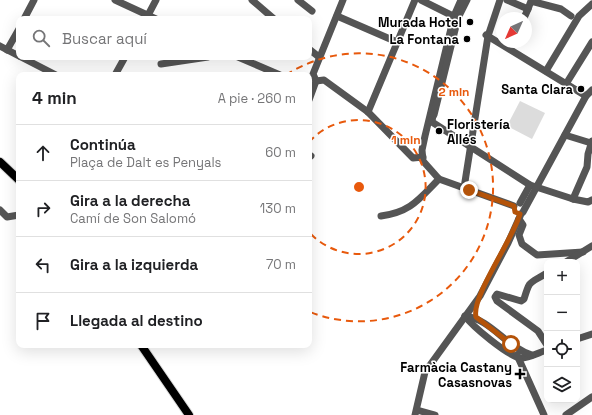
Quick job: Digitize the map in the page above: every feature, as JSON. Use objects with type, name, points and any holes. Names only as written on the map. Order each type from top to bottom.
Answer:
[{"type":"main road","points":[[0,162],[16,180]]},
{"type":"main road","points":[[143,348],[189,415]]},
{"type":"street","points":[[26,16],[34,0]]},
{"type":"street","points":[[115,0],[145,16]]},
{"type":"street","points":[[148,16],[156,0]]},
{"type":"street","points":[[252,0],[271,16]]},
{"type":"street","points":[[298,0],[312,12]]},
{"type":"street","points":[[316,81],[313,74],[343,0]]},
{"type":"street","points":[[368,112],[415,0]]},
{"type":"street","points":[[421,0],[458,18]]},
{"type":"street","points":[[423,156],[426,150],[461,0]]},
{"type":"street","points":[[467,0],[458,18],[432,106],[422,150],[423,156],[426,166],[439,179],[520,205]]},
{"type":"street","points":[[464,188],[472,147],[487,36],[500,0]]},
{"type":"street","points":[[507,0],[528,9]]},
{"type":"street","points":[[527,12],[531,1],[562,9],[574,18]]},
{"type":"street","points":[[546,71],[574,18],[591,2]]},
{"type":"street","points":[[337,16],[397,42]]},
{"type":"street","points":[[7,50],[16,35]]},
{"type":"street","points":[[487,36],[586,96]]},
{"type":"street","points":[[4,38],[12,42]]},
{"type":"street","points":[[566,84],[592,42]]},
{"type":"street","points":[[0,46],[16,55]]},
{"type":"street","points":[[312,51],[319,57]]},
{"type":"street","points":[[26,60],[50,72]]},
{"type":"street","points":[[117,72],[123,60]]},
{"type":"street","points":[[162,64],[188,60]]},
{"type":"street","points":[[245,60],[273,72]]},
{"type":"street","points":[[316,81],[324,80],[368,112],[413,158],[423,156]]},
{"type":"street","points":[[312,87],[316,81]]},
{"type":"street","points":[[583,252],[537,255],[522,244],[519,235],[523,225],[520,216],[515,212],[565,135],[586,96],[592,90]]},
{"type":"street","points":[[432,106],[434,110],[432,122]]},
{"type":"street","points":[[432,122],[533,186],[573,199],[588,202],[592,200]]},
{"type":"street","points":[[565,135],[592,142],[588,154],[590,167],[573,199]]},
{"type":"street","points":[[381,216],[397,214],[411,207],[439,179]]},
{"type":"street","points":[[0,210],[7,217],[16,216]]},
{"type":"street","points":[[435,415],[416,412],[425,372],[479,297],[508,243],[520,216]]},
{"type":"street","points":[[571,259],[592,246]]},
{"type":"street","points":[[544,275],[529,283],[526,288],[524,299],[521,301],[501,294],[497,294],[495,297],[497,301],[538,331],[544,340]]},
{"type":"street","points":[[476,317],[474,313],[479,297]]},
{"type":"street","points":[[465,316],[476,317],[516,348],[532,355]]},
{"type":"street","points":[[465,316],[472,326],[518,357],[521,358],[544,351]]},
{"type":"street","points":[[580,338],[592,334]]},
{"type":"street","points":[[516,348],[518,357],[544,415]]},
{"type":"street","points":[[566,415],[592,397]]},
{"type":"shaded area","points":[[520,101],[545,113],[532,139],[507,126]]},
{"type":"place","name":"Murada Hotel","points":[[470,22]]},
{"type":"place","name":"La Fontana","points":[[467,39]]},
{"type":"place","name":"Santa Clara","points":[[581,89]]},
{"type":"place","name":"Floristería Allés","points":[[439,131]]},
{"type":"place","name":"Farmàcia Castany Casasnovas","points":[[520,374]]},
{"type":"route","points":[[469,190],[514,206],[515,212],[520,214],[508,243],[478,299],[474,313],[476,317],[511,344]]}]
